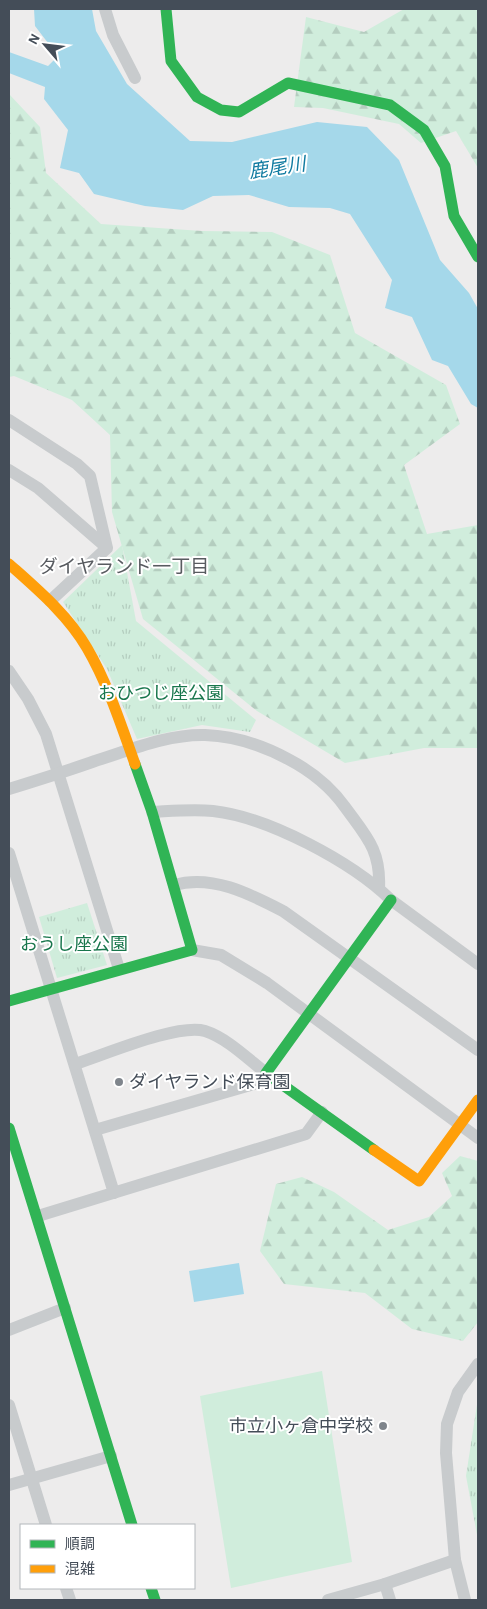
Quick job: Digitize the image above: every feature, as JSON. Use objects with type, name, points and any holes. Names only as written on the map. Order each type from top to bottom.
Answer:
[{"type":"street","points":[[105,9],[113,35],[135,78]]},
{"type":"street","points":[[166,9],[170,60],[197,97],[221,110],[239,112],[288,83],[390,105],[424,130],[445,166],[454,216],[478,257]]},
{"type":"street","points":[[9,420],[77,464],[90,476],[107,548]]},
{"type":"street","points":[[9,470],[38,488],[107,548]]},
{"type":"street","points":[[50,601],[107,548]]},
{"type":"street","points":[[9,564],[50,601],[86,646],[108,689],[152,812],[192,950]]},
{"type":"street","points":[[9,671],[28,699],[46,734],[119,969]]},
{"type":"street","points":[[9,789],[129,750],[178,737],[205,735],[250,742],[295,762],[333,790],[373,846],[380,869],[379,888]]},
{"type":"street","points":[[152,812],[213,811],[241,817],[294,836],[328,855],[379,888],[391,900],[478,964]]},
{"type":"street","points":[[9,853],[114,1193]]},
{"type":"street","points":[[174,885],[184,882],[230,887],[251,894],[284,911],[351,957],[478,1050]]},
{"type":"street","points":[[95,1130],[254,1084],[266,1072],[311,1013],[391,900]]},
{"type":"street","points":[[9,1001],[192,950],[221,955],[311,1013],[478,1138]]},
{"type":"street","points":[[75,1064],[163,1035],[192,1028],[206,1031],[220,1038],[394,1165],[420,1180],[478,1100]]},
{"type":"street","points":[[38,1216],[306,1134],[322,1112]]},
{"type":"street","points":[[9,1128],[38,1216],[132,1524]]},
{"type":"street","points":[[9,1330],[65,1308]]},
{"type":"street","points":[[466,1600],[455,1560],[446,1453],[447,1424],[458,1392],[478,1364]]},
{"type":"street","points":[[9,1405],[46,1524]]},
{"type":"street","points":[[9,1485],[111,1456]]},
{"type":"street","points":[[328,1600],[385,1584],[455,1560]]},
{"type":"street","points":[[385,1584],[390,1600]]},
{"type":"green space","points":[[404,9],[478,9],[478,168],[456,131],[421,143],[399,124],[323,108],[294,107],[306,17],[364,32]]},
{"type":"green space","points":[[9,94],[40,127],[46,173],[101,224],[202,231],[272,232],[330,255],[355,333],[446,385],[460,424],[404,465],[427,534],[478,525],[478,748],[424,748],[345,763],[257,711],[143,619],[112,512],[110,435],[72,400],[14,376],[9,377]]},
{"type":"green space","name":"おひつじ座公園","points":[[122,545],[136,621],[256,720],[250,732],[202,725],[137,739],[107,669],[63,602]]},
{"type":"green space","name":"おうし座公園","points":[[87,903],[107,965],[57,978],[39,917]]},
{"type":"green space","points":[[460,1156],[478,1161],[478,1322],[463,1341],[412,1329],[365,1293],[284,1284],[260,1251],[276,1184],[302,1177],[334,1192],[388,1230],[429,1217],[452,1196],[442,1173]]},
{"type":"green space","points":[[322,1371],[352,1562],[231,1588],[200,1396]]},
{"type":"green space","points":[[478,1398],[478,1540],[466,1476]]},
{"type":"water","name":"鹿尾川","points":[[34,9],[92,9],[96,31],[127,84],[190,141],[232,142],[317,122],[367,127],[399,160],[440,260],[469,293],[478,309],[478,408],[471,404],[448,366],[432,360],[412,317],[385,308],[392,280],[350,214],[330,208],[289,207],[249,195],[213,196],[183,210],[145,206],[94,194],[79,173],[60,168],[68,130],[44,99],[45,87],[9,73],[9,52],[48,66],[58,56],[35,26]]},
{"type":"water","points":[[239,1263],[244,1294],[194,1302],[189,1271]]},
{"type":"traffic: fast","points":[[166,9],[171,61],[197,97],[221,110],[239,112],[288,83],[390,105],[424,130],[445,166],[454,216],[478,257]]},
{"type":"traffic: fast","points":[[9,1001],[192,950],[152,812],[135,764]]},
{"type":"traffic: fast","points":[[374,1150],[266,1073],[391,900]]},
{"type":"traffic: fast","points":[[9,1128],[132,1524]]},
{"type":"traffic: fast","points":[[151,1589],[155,1600]]},
{"type":"traffic: slow","points":[[9,564],[71,624],[87,648],[108,690],[135,764]]},
{"type":"traffic: slow","points":[[374,1150],[419,1181],[478,1100]]},
{"type":"place","name":"ダイヤランド保育園","points":[[119,1082]]},
{"type":"place","name":"市立小ヶ倉中学校","points":[[383,1426]]},
{"type":"district","name":"ダイヤランド一丁目","points":[[124,566]]}]
